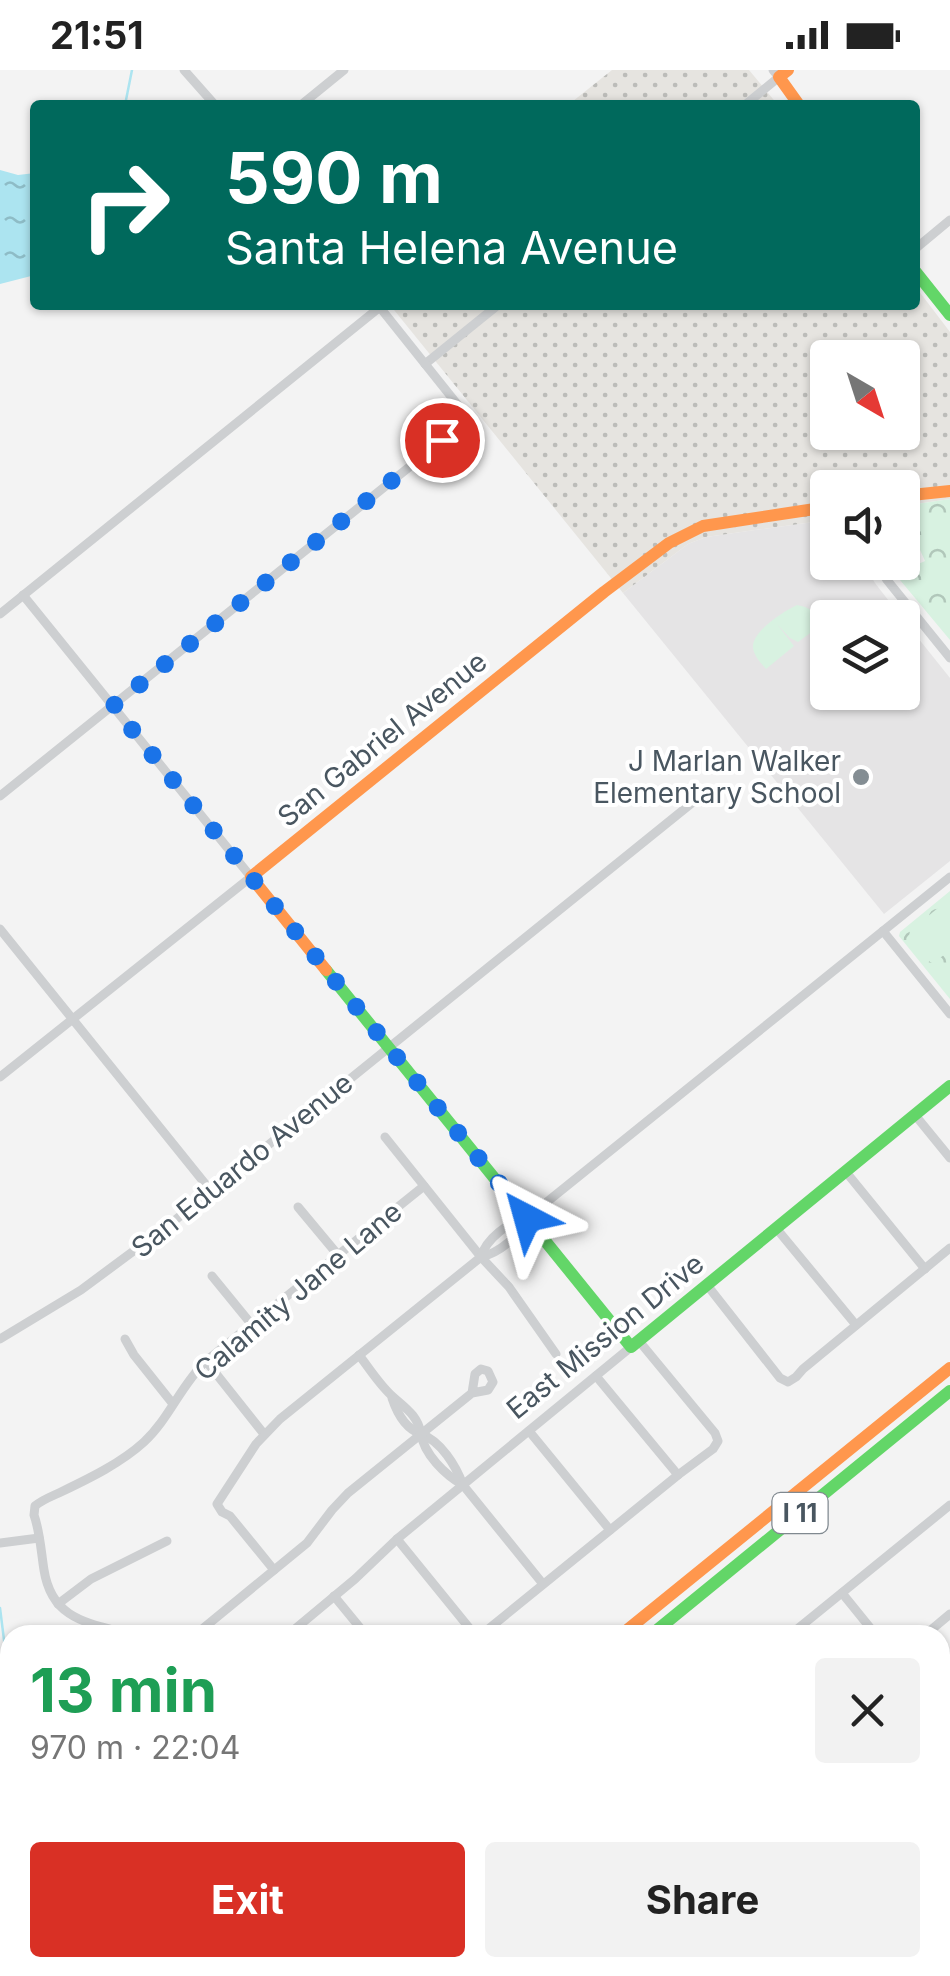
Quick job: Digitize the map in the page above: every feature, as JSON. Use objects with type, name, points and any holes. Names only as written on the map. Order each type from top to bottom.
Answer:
[{"type":"main road","points":[[780,72],[797,100]]},
{"type":"main road","points":[[920,278],[950,315]]},
{"type":"main road","points":[[920,494],[950,491]]},
{"type":"main road","name":"San Gabriel Avenue","points":[[251,876],[668,543],[704,526],[810,510]]},
{"type":"main road","points":[[251,876],[527,1218],[635,1344]]},
{"type":"main road","name":"East Mission Drive","points":[[635,1344],[950,1086]]},
{"type":"main road","points":[[873,1430],[950,1357]]},
{"type":"main road","name":"I 11","points":[[632,1625],[950,1368]]},
{"type":"main road","name":"I 11","points":[[663,1625],[950,1391]]},
{"type":"street","points":[[184,70],[211,100]]},
{"type":"street","points":[[307,100],[344,70]]},
{"type":"street","points":[[749,100],[780,72]]},
{"type":"street","points":[[920,244],[950,220]]},
{"type":"street","points":[[0,614],[374,310]]},
{"type":"street","points":[[0,796],[469,418],[382,310]]},
{"type":"street","points":[[425,364],[492,310]]},
{"type":"street","points":[[887,580],[950,658]]},
{"type":"street","points":[[24,595],[251,876]]},
{"type":"street","name":"San Eduardo Avenue","points":[[0,1339],[104,1273],[211,1191],[708,790]]},
{"type":"street","name":"San Gabriel Avenue","points":[[0,1077],[251,876]]},
{"type":"street","points":[[274,1570],[217,1504],[264,1434],[481,1256],[484,1245],[515,1221],[527,1218],[950,877]]},
{"type":"street","points":[[0,929],[211,1191]]},
{"type":"street","points":[[883,931],[950,1014]]},
{"type":"street","points":[[915,1115],[950,1158]]},
{"type":"street","points":[[385,1137],[509,1287],[556,1354]]},
{"type":"street","points":[[846,1172],[925,1269]]},
{"type":"street","name":"Calamity Jane Lane","points":[[39,1538],[35,1506],[137,1448],[154,1432],[206,1362],[424,1186]]},
{"type":"street","points":[[298,1207],[338,1255]]},
{"type":"street","points":[[776,1228],[856,1326]]},
{"type":"street","points":[[707,1285],[780,1378],[788,1382],[950,1248]]},
{"type":"street","points":[[212,1276],[252,1325]]},
{"type":"street","points":[[125,1339],[174,1404]]},
{"type":"street","points":[[491,1625],[713,1449],[718,1441],[635,1344]]},
{"type":"street","name":"East Mission Drive","points":[[300,1625],[397,1539],[635,1344]]},
{"type":"street","points":[[359,1355],[420,1423],[421,1434]]},
{"type":"street","points":[[206,1362],[264,1434]]},
{"type":"street","points":[[596,1376],[678,1475]]},
{"type":"street","points":[[206,1625],[307,1543],[348,1493],[472,1393]]},
{"type":"street","points":[[529,1430],[610,1530]]},
{"type":"street","points":[[421,1434],[431,1437],[458,1470],[463,1485],[543,1584]]},
{"type":"street","points":[[802,1625],[950,1505]]},
{"type":"street","points":[[0,1544],[39,1538],[46,1583],[58,1604],[67,1614],[96,1625]]},
{"type":"street","points":[[397,1539],[470,1625]]},
{"type":"street","points":[[58,1604],[91,1578],[167,1541]]},
{"type":"street","points":[[842,1593],[868,1625]]},
{"type":"street","points":[[334,1596],[358,1625]]},
{"type":"shaded area","name":"J Marlan Walker Elementary School","points":[[810,522],[810,580],[873,580],[888,600],[810,600],[810,710],[920,710],[920,640],[950,678],[950,861],[884,914],[623,593],[688,544],[706,537]]},
{"type":"sand","points":[[612,70],[749,70],[774,100],[574,100]]},
{"type":"sand","points":[[920,293],[950,332],[950,499],[920,503],[920,470],[810,470],[810,522],[706,537],[688,544],[623,593],[394,310],[920,310]]},
{"type":"green space","points":[[950,499],[950,640],[900,580],[920,580],[920,563],[925,561],[920,550],[920,503]]},
{"type":"green space","points":[[797,605],[810,610],[810,633],[798,642],[777,624],[794,646],[766,669],[755,654],[754,642],[784,612]]},
{"type":"green space","points":[[950,891],[950,999],[899,936]]},
{"type":"green space","points":[[950,898],[950,950],[930,962],[909,936],[910,931]]},
{"type":"water","points":[[0,170],[30,174],[30,276],[0,284]]},
{"type":"waterway","points":[[126,100],[132,70]]},
{"type":"waterway","points":[[0,1608],[2,1625]]},
{"type":"traffic: fast","points":[[920,277],[950,315]]},
{"type":"traffic: fast","points":[[326,970],[631,1347],[950,1086]]},
{"type":"traffic: fast","points":[[663,1625],[950,1391]]},
{"type":"traffic: slow","points":[[788,70],[779,77],[795,100]]},
{"type":"traffic: slow","points":[[920,494],[950,491]]},
{"type":"traffic: slow","points":[[326,970],[251,877],[669,543],[703,526],[810,510]]},
{"type":"traffic: slow","points":[[633,1625],[950,1368]]},
{"type":"place","name":"J Marlan Walker Elementary School","points":[[861,777]]},
{"type":"route","points":[[442,440],[113,706],[527,1218]]}]
